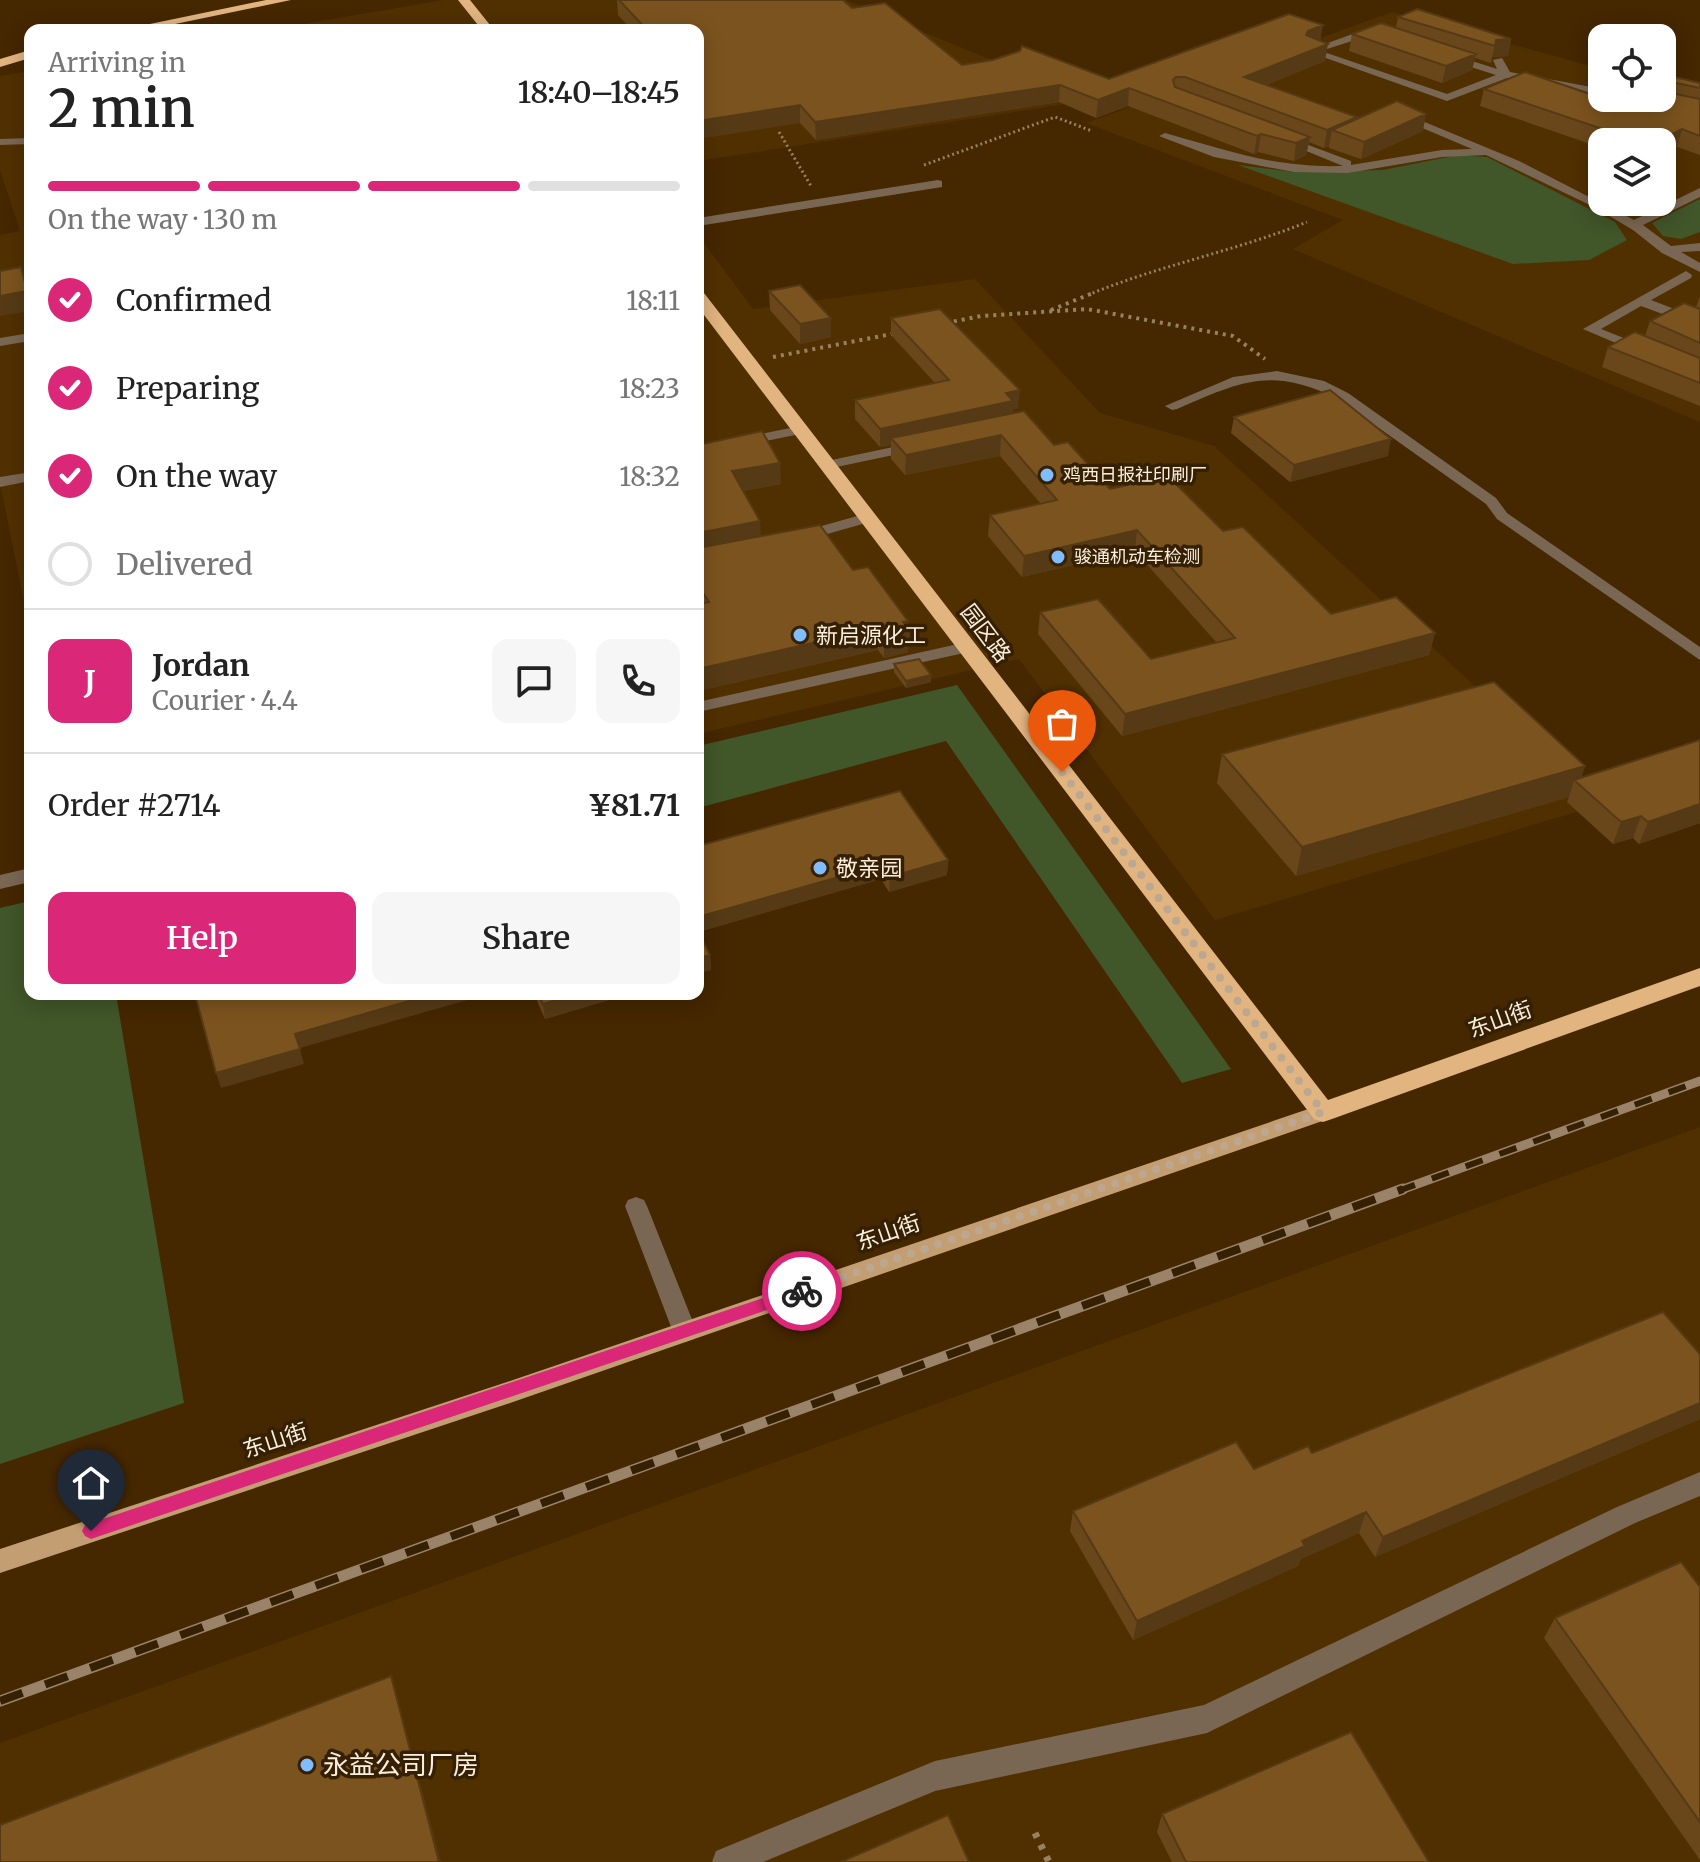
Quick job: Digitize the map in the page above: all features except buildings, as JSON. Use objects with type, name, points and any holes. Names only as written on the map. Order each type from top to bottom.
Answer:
[{"type":"highway","points":[[159,24],[285,0]]},
{"type":"highway","points":[[464,0],[483,24]]},
{"type":"highway","points":[[0,63],[24,56]]},
{"type":"highway","name":"园区路","points":[[704,308],[1323,1112]]},
{"type":"highway","name":"东山街","points":[[1323,1112],[1700,977]]},
{"type":"main road","name":"东山街","points":[[0,1561],[685,1332],[1323,1112]]},
{"type":"street","points":[[1383,35],[1369,31],[1311,51],[1447,98],[1506,75]]},
{"type":"street","points":[[1438,53],[1506,75],[1588,90]]},
{"type":"street","points":[[1498,60],[1506,75]]},
{"type":"street","points":[[1387,110],[1501,156],[1633,225],[1678,260],[1700,268]]},
{"type":"street","points":[[1268,134],[1358,167]]},
{"type":"street","points":[[1165,136],[1221,157],[1265,167],[1358,167],[1466,151],[1501,156]]},
{"type":"street","points":[[0,142],[24,141]]},
{"type":"street","points":[[704,221],[938,184]]},
{"type":"street","points":[[1633,225],[1700,192]]},
{"type":"street","points":[[1666,250],[1700,247]]},
{"type":"street","points":[[1659,357],[1590,329],[1686,275]]},
{"type":"street","points":[[1641,301],[1700,324]]},
{"type":"street","points":[[0,342],[24,338]]},
{"type":"street","points":[[1172,406],[1259,374],[1288,374],[1318,381],[1491,501],[1502,516],[1700,655]]},
{"type":"street","points":[[704,450],[800,430]]},
{"type":"street","points":[[827,465],[928,444]]},
{"type":"street","points":[[0,482],[24,478]]},
{"type":"street","points":[[783,546],[805,533],[868,518]]},
{"type":"street","points":[[704,706],[967,647]]},
{"type":"street","points":[[0,882],[24,876]]},
{"type":"street","points":[[636,1206],[685,1332]]},
{"type":"street","points":[[727,1862],[935,1776],[1207,1719],[1626,1515],[1700,1484]]},
{"type":"path","points":[[923,165],[1055,117],[1092,131]]},
{"type":"path","points":[[779,132],[821,203]]},
{"type":"path","points":[[1047,312],[1131,277],[1280,233],[1307,222]]},
{"type":"path","points":[[936,325],[981,316],[1087,309],[1233,336],[1288,374]]},
{"type":"path","points":[[749,363],[906,331]]},
{"type":"path","points":[[1035,1833],[1049,1862]]},
{"type":"shaded area","points":[[444,0],[846,0],[1001,64],[1099,99],[704,160],[704,24],[303,24]]},
{"type":"shaded area","points":[[1392,12],[1588,65],[1588,112],[1676,112],[1676,96],[1700,95],[1700,422],[1293,249],[1343,220],[1086,123]]},
{"type":"shaded area","points":[[24,72],[24,602],[0,483],[0,235],[20,231],[0,170],[0,76]]},
{"type":"shaded area","points":[[704,243],[753,309],[975,279],[1100,413],[1214,446],[1603,804],[1215,920],[1019,659],[704,733]]},
{"type":"shaded area","points":[[1700,1127],[1700,1862],[0,1862],[0,1743]]},
{"type":"green space","points":[[1458,155],[1487,157],[1588,208],[1588,216],[1603,216],[1615,222],[1627,240],[1589,260],[1513,264],[1238,165],[1294,172],[1383,170]]},
{"type":"green space","points":[[1700,199],[1700,232],[1681,239],[1663,236],[1652,223],[1666,216],[1676,216],[1676,211]]},
{"type":"green space","points":[[957,685],[1231,1069],[1182,1083],[946,741],[704,806],[704,745]]},
{"type":"green space","points":[[24,902],[24,1000],[117,1000],[184,1403],[0,1464],[0,908]]},
{"type":"railway","points":[[1398,1191],[1700,1081]]},
{"type":"railway","points":[[0,1701],[1403,1189]]},
{"type":"way so far","points":[[802,1291],[1323,1112],[1062,772]]},
{"type":"place","name":"鸡西日报社印刷厂","points":[[1047,475]]},
{"type":"place","name":"骏通机动车检测","points":[[1058,557]]},
{"type":"place","name":"新启源化工","points":[[800,635]]},
{"type":"place","name":"敬亲园","points":[[820,868]]},
{"type":"place","name":"永益公司厂房","points":[[307,1765]]},
{"type":"route","points":[[91,1531],[802,1291]]}]
